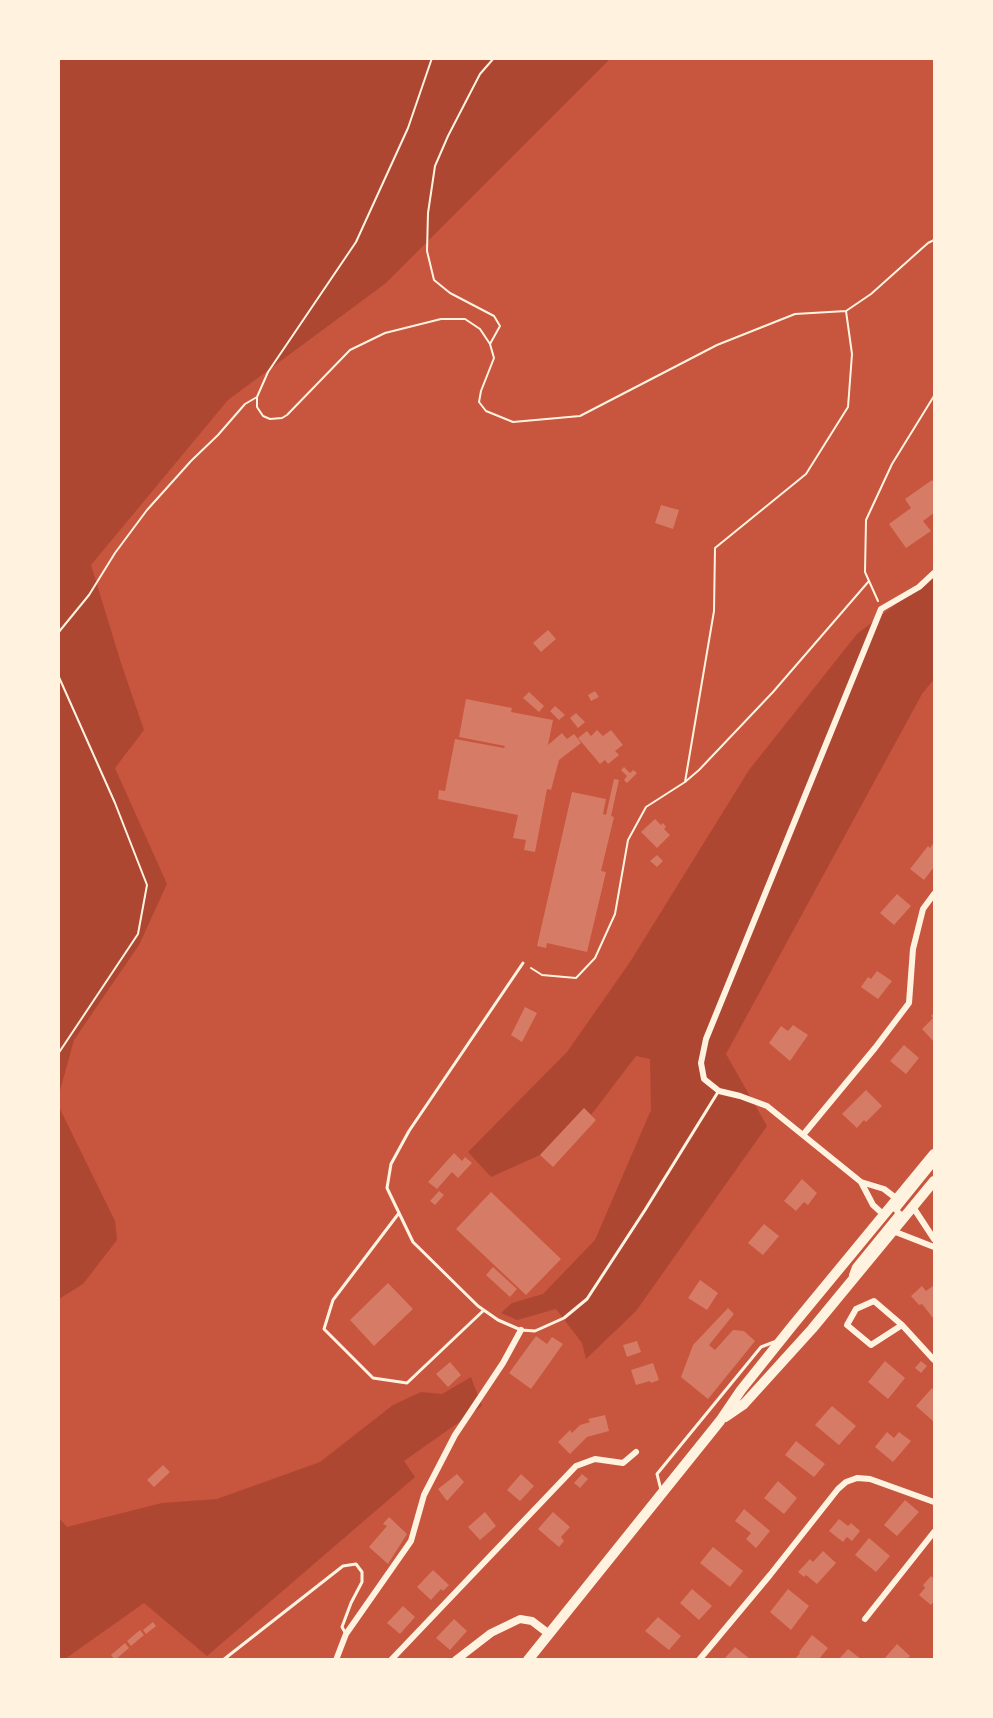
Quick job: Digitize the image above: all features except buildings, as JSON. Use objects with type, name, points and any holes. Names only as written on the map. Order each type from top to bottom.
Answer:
[{"type":"main road","points":[[720,1421],[744,1404],[846,1289],[893,1231],[900,1210],[934,1154]]},
{"type":"main road","points":[[528,1659],[720,1421],[781,1339],[885,1215],[913,1207],[934,1181]]},
{"type":"street","points":[[900,1210],[884,1189],[861,1182],[767,1106],[719,1091],[704,1079],[701,1063],[706,1039],[881,609],[919,587],[934,573]]},
{"type":"street","points":[[803,1134],[875,1048],[909,1003],[912,949],[923,909],[934,894]]},
{"type":"street","points":[[846,1289],[855,1267],[934,1163]]},
{"type":"street","points":[[861,1182],[873,1205],[885,1215]]},
{"type":"street","points":[[913,1207],[934,1239]]},
{"type":"street","points":[[893,1231],[934,1247]]},
{"type":"street","points":[[902,1325],[871,1345],[847,1325],[856,1309],[874,1301],[902,1325],[934,1360]]},
{"type":"street","points":[[336,1659],[345,1634],[411,1541],[424,1496],[450,1445],[503,1363],[521,1330]]},
{"type":"street","points":[[391,1659],[576,1466],[595,1459],[623,1463],[636,1452]]},
{"type":"street","points":[[699,1659],[770,1575],[837,1489],[846,1482],[857,1478],[870,1479],[934,1502]]},
{"type":"street","points":[[865,1619],[934,1532]]},
{"type":"street","points":[[456,1659],[491,1633],[520,1619],[532,1621],[549,1634]]},
{"type":"lane","points":[[523,963],[409,1131],[391,1164],[387,1188],[413,1242],[484,1310],[498,1320],[521,1330],[535,1331],[564,1318],[586,1299],[719,1091]]},
{"type":"lane","points":[[399,1213],[333,1300],[324,1329],[373,1378],[407,1383],[484,1310]]},
{"type":"lane","points":[[662,1493],[657,1474],[761,1347],[781,1339]]},
{"type":"lane","points":[[224,1659],[343,1566],[356,1564],[362,1572],[362,1582],[342,1627],[345,1634]]},
{"type":"path","points":[[432,58],[408,128],[356,242],[268,372],[257,397],[257,407],[263,416],[270,419],[282,418],[350,350],[385,333],[441,319],[465,319],[480,329],[490,344],[495,358],[481,391],[479,402],[486,411],[513,422],[580,416],[717,345],[795,314],[846,311],[871,294],[934,240]]},
{"type":"path","points":[[490,344],[500,326],[494,316],[450,293],[434,280],[427,250],[428,213],[435,166],[480,74],[494,58]]},
{"type":"path","points":[[685,782],[714,610],[715,548],[806,474],[848,407],[852,354],[846,311]]},
{"type":"path","points":[[881,609],[865,572],[866,520],[892,464],[934,396]]},
{"type":"path","points":[[58,633],[89,595],[147,510],[245,404],[257,397]]},
{"type":"path","points":[[523,963],[542,975],[576,978],[595,958],[615,914],[628,840],[646,807],[685,782],[773,692],[869,581]]},
{"type":"path","points":[[58,675],[115,803],[147,885],[138,934],[58,1054]]},
{"type":"shaded area","points":[[59,59],[610,59],[386,283],[228,400],[91,565],[144,730],[115,768],[167,884],[139,945],[74,1040],[59,1094]]},
{"type":"shaded area","points":[[934,575],[934,679],[922,694],[726,1054],[767,1126],[636,1311],[586,1359],[582,1343],[556,1309],[517,1320],[501,1313],[512,1303],[543,1294],[595,1240],[651,1110],[650,1059],[636,1056],[591,1115],[584,1108],[540,1155],[491,1177],[468,1152],[567,1052],[630,962],[749,770],[857,634]]},
{"type":"shaded area","points":[[59,1107],[115,1221],[117,1240],[83,1284],[59,1299]]},
{"type":"shaded area","points":[[471,1377],[482,1406],[404,1461],[415,1477],[207,1656],[144,1603],[65,1659],[59,1659],[58,1517],[67,1527],[162,1503],[217,1499],[320,1462],[393,1405],[421,1392],[442,1394]]}]
